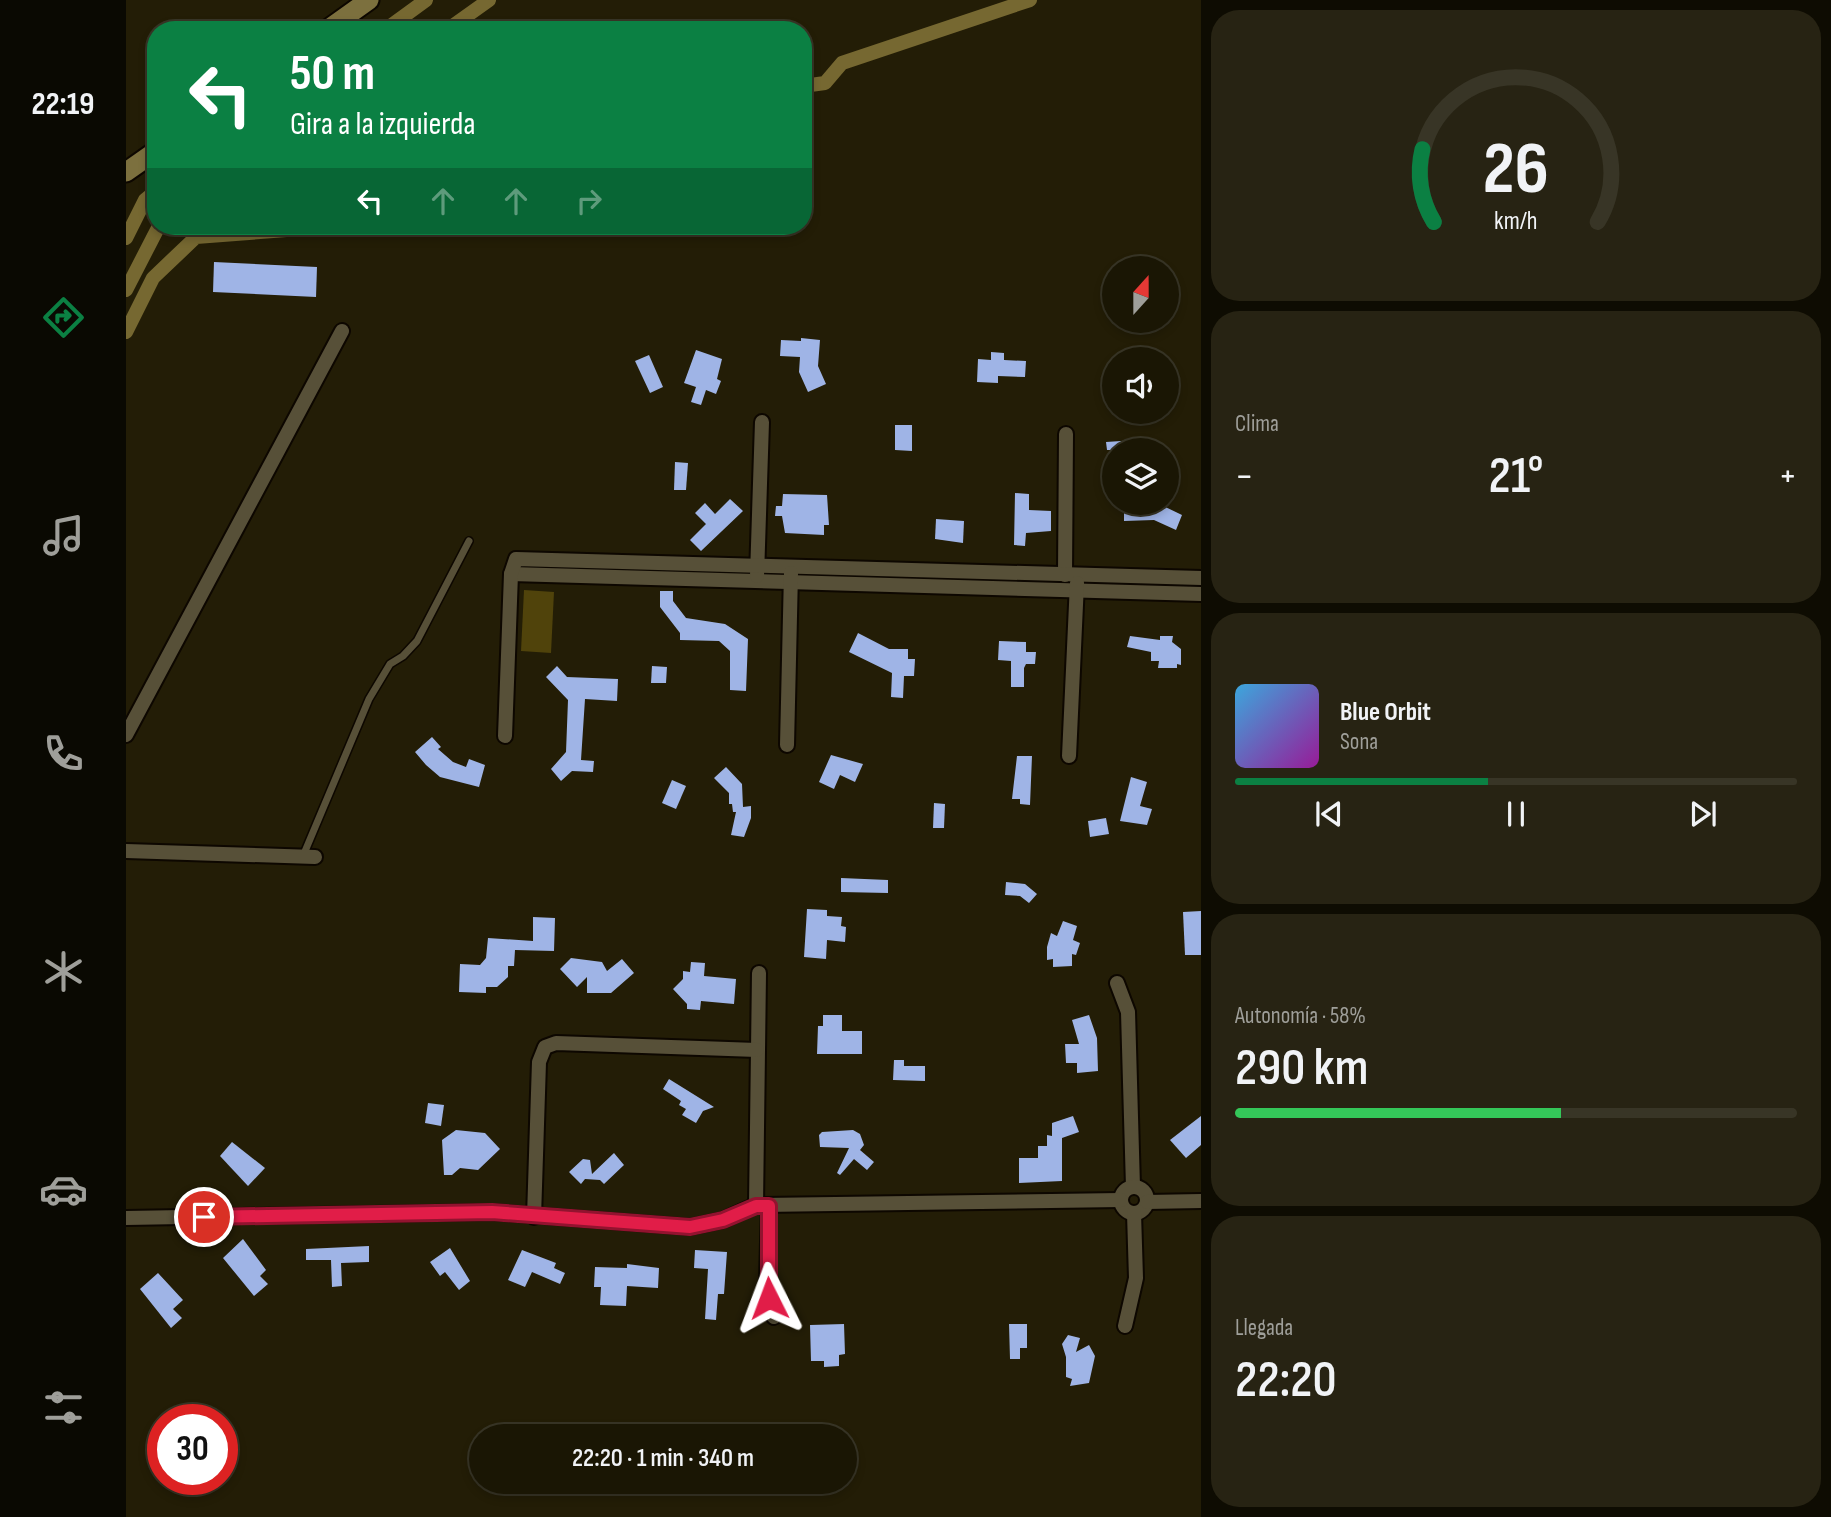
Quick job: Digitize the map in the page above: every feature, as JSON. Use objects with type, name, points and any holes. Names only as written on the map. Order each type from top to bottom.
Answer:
[{"type":"main road","points":[[340,21],[369,0]]},
{"type":"main road","points":[[126,172],[147,157]]},
{"type":"street","points":[[126,735],[342,331]]},
{"type":"street","points":[[757,574],[762,422]]},
{"type":"street","points":[[1066,434],[1071,575],[1077,590],[1069,756]]},
{"type":"street","points":[[505,736],[511,574],[516,559],[757,574]]},
{"type":"street","points":[[511,574],[757,574],[1201,594]]},
{"type":"street","points":[[791,575],[1201,578]]},
{"type":"street","points":[[787,745],[791,575]]},
{"type":"street","points":[[126,851],[309,856]]},
{"type":"street","points":[[759,973],[757,1050],[762,1206],[767,1279],[774,1317]]},
{"type":"street","points":[[1117,983],[1128,1012],[1133,1187]]},
{"type":"street","points":[[534,1217],[540,1062],[545,1047],[556,1043],[757,1050]]},
{"type":"street","points":[[1133,1187],[1144,1191],[1147,1202],[1143,1210],[1134,1213],[1127,1210],[1121,1200],[1125,1190],[1133,1187]]},
{"type":"street","points":[[126,1218],[492,1212],[690,1227],[723,1220],[762,1206],[1121,1200]]},
{"type":"street","points":[[1147,1202],[1201,1201]]},
{"type":"street","points":[[1125,1326],[1136,1278],[1134,1213]]},
{"type":"lane","points":[[309,856],[369,699],[390,664],[403,656],[417,641],[469,541]]},
{"type":"shaded area","points":[[524,590],[554,592],[551,653],[521,651]]},
{"type":"building","points":[[214,262],[317,267],[316,297],[213,292]]},
{"type":"building","points":[[801,338],[820,340],[818,366],[826,384],[808,392],[799,372],[800,357],[780,356],[781,340],[801,341]]},
{"type":"building","points":[[696,350],[722,359],[717,379],[721,381],[716,394],[706,390],[701,405],[691,402],[696,387],[684,383]]},
{"type":"building","points":[[991,352],[1004,353],[1004,360],[1026,361],[1025,377],[998,376],[998,383],[977,382],[978,359],[991,360]]},
{"type":"building","points":[[649,355],[663,387],[650,393],[635,361]]},
{"type":"building","points":[[895,425],[912,425],[912,451],[895,450]]},
{"type":"building","points":[[675,462],[688,463],[686,490],[674,490]]},
{"type":"building","points":[[1015,493],[1029,494],[1029,510],[1051,511],[1051,531],[1026,533],[1025,546],[1014,545]]},
{"type":"building","points":[[783,494],[827,495],[829,525],[824,525],[824,535],[785,533],[782,516],[775,516],[776,506],[782,506]]},
{"type":"building","points":[[730,499],[743,511],[701,551],[690,540],[706,524],[695,513],[705,503],[715,514]]},
{"type":"building","points":[[1124,515],[1182,515],[1176,530],[1154,520],[1124,521]]},
{"type":"building","points":[[936,519],[964,521],[963,543],[935,539]]},
{"type":"building","points":[[660,591],[673,591],[673,601],[686,618],[725,624],[748,639],[746,691],[730,690],[730,651],[719,641],[680,640],[680,633],[660,607]]},
{"type":"building","points":[[858,633],[889,649],[908,649],[908,659],[915,659],[914,676],[904,676],[903,698],[891,697],[892,673],[849,652]]},
{"type":"building","points":[[1130,636],[1160,640],[1160,636],[1173,636],[1172,642],[1181,649],[1181,665],[1177,664],[1177,668],[1158,668],[1159,661],[1151,661],[1151,652],[1127,647]]},
{"type":"building","points":[[999,641],[1026,642],[1026,652],[1036,652],[1035,664],[1026,664],[1024,668],[1024,687],[1011,687],[1011,661],[998,660]]},
{"type":"building","points":[[557,666],[567,677],[618,679],[617,701],[585,699],[581,760],[594,761],[593,772],[572,771],[561,781],[551,769],[566,752],[568,700],[546,677]]},
{"type":"building","points":[[652,666],[667,667],[666,683],[651,683]]},
{"type":"building","points":[[432,737],[441,747],[438,749],[453,762],[466,767],[469,759],[485,765],[479,787],[440,777],[426,765],[415,752]]},
{"type":"building","points":[[831,755],[863,764],[855,782],[840,775],[834,789],[819,782]]},
{"type":"building","points":[[1017,756],[1032,756],[1030,805],[1020,804],[1020,799],[1012,799]]},
{"type":"building","points":[[726,767],[742,784],[743,807],[751,806],[751,818],[744,837],[731,835],[736,812],[733,812],[732,804],[729,804],[729,793],[714,778]]},
{"type":"building","points":[[1131,777],[1147,782],[1140,806],[1152,809],[1147,825],[1120,821]]},
{"type":"building","points":[[672,780],[686,786],[676,809],[662,803]]},
{"type":"building","points":[[934,803],[945,804],[944,828],[933,828]]},
{"type":"building","points":[[1106,818],[1109,834],[1090,837],[1088,821]]},
{"type":"building","points":[[841,878],[888,880],[888,893],[841,892]]},
{"type":"building","points":[[1006,882],[1025,884],[1037,894],[1029,903],[1020,896],[1005,895]]},
{"type":"building","points":[[807,909],[827,910],[827,916],[842,917],[841,926],[846,927],[845,942],[827,940],[826,959],[804,957]]},
{"type":"building","points":[[1201,911],[1201,955],[1185,955],[1183,912]]},
{"type":"building","points":[[533,917],[555,918],[554,951],[515,950],[514,966],[508,966],[508,977],[497,987],[486,987],[486,993],[459,992],[460,964],[480,965],[486,958],[488,938],[533,941]]},
{"type":"building","points":[[1063,921],[1077,926],[1073,940],[1080,943],[1076,955],[1072,954],[1072,966],[1053,967],[1053,959],[1047,960],[1047,947],[1051,933],[1057,936]]},
{"type":"building","points":[[571,958],[602,962],[607,971],[622,959],[634,973],[611,993],[587,993],[587,977],[577,987],[560,969]]},
{"type":"building","points":[[691,962],[705,963],[704,976],[736,979],[734,1004],[701,1001],[700,1010],[687,1009],[687,1004],[673,989],[683,979],[683,971],[690,972]]},
{"type":"building","points":[[823,1015],[842,1015],[842,1031],[862,1031],[862,1054],[817,1054],[818,1026],[823,1026]]},
{"type":"building","points":[[1089,1015],[1097,1038],[1098,1071],[1077,1073],[1077,1063],[1066,1063],[1065,1044],[1079,1044],[1072,1020]]},
{"type":"building","points":[[894,1060],[904,1060],[904,1066],[925,1066],[925,1081],[893,1080]]},
{"type":"building","points":[[669,1079],[714,1107],[703,1111],[696,1123],[682,1115],[686,1109],[679,1105],[681,1101],[663,1089]]},
{"type":"building","points":[[428,1103],[444,1105],[441,1126],[425,1123]]},
{"type":"building","points":[[1073,1116],[1079,1132],[1062,1138],[1062,1181],[1019,1183],[1019,1158],[1038,1158],[1038,1146],[1047,1146],[1047,1135],[1052,1136],[1052,1123]]},
{"type":"building","points":[[1201,1116],[1201,1145],[1186,1158],[1170,1140]]},
{"type":"building","points":[[456,1130],[485,1133],[500,1149],[478,1170],[460,1168],[452,1175],[444,1175],[442,1140]]},
{"type":"building","points":[[853,1130],[860,1134],[864,1145],[860,1150],[874,1162],[867,1170],[854,1159],[840,1175],[837,1173],[849,1148],[820,1147],[819,1135],[822,1132]]},
{"type":"building","points":[[232,1142],[265,1168],[248,1186],[220,1156]]},
{"type":"building","points":[[614,1153],[624,1165],[604,1184],[600,1180],[585,1179],[581,1184],[569,1172],[583,1159],[590,1160],[592,1174]]},
{"type":"building","points":[[243,1239],[266,1270],[260,1276],[268,1284],[254,1296],[223,1258]]},
{"type":"building","points":[[369,1246],[369,1262],[341,1263],[342,1286],[332,1287],[331,1260],[306,1260],[306,1249]]},
{"type":"building","points":[[450,1248],[470,1281],[459,1290],[445,1272],[440,1276],[430,1262]]},
{"type":"building","points":[[522,1250],[556,1263],[554,1268],[565,1273],[560,1284],[532,1272],[525,1287],[508,1280]]},
{"type":"building","points":[[695,1250],[727,1252],[724,1294],[718,1294],[716,1320],[705,1319],[708,1269],[694,1268]]},
{"type":"building","points":[[627,1264],[659,1268],[658,1288],[627,1286],[626,1306],[600,1305],[601,1287],[594,1287],[595,1267],[627,1268]]},
{"type":"building","points":[[158,1273],[183,1300],[173,1309],[182,1318],[171,1328],[140,1289]]},
{"type":"building","points":[[844,1324],[845,1354],[839,1355],[839,1366],[824,1367],[824,1361],[811,1361],[810,1325]]},
{"type":"building","points":[[1009,1324],[1027,1324],[1027,1348],[1020,1348],[1020,1359],[1010,1359]]},
{"type":"building","points":[[1068,1335],[1080,1338],[1076,1352],[1089,1345],[1095,1356],[1089,1383],[1070,1386],[1072,1379],[1066,1377],[1066,1357],[1062,1344]]},
{"type":"waterway","points":[[397,21],[426,0]]},
{"type":"waterway","points":[[460,21],[489,0]]},
{"type":"waterway","points":[[812,85],[825,83],[842,63],[1030,0]]},
{"type":"waterway","points":[[126,238],[147,198]]},
{"type":"waterway","points":[[126,290],[154,235]]},
{"type":"waterway","points":[[126,332],[153,278],[196,237],[222,235]]},
{"type":"route","points":[[204,1217],[492,1212],[659,1227],[690,1227],[723,1220],[756,1206],[769,1206],[769,1298]]}]
